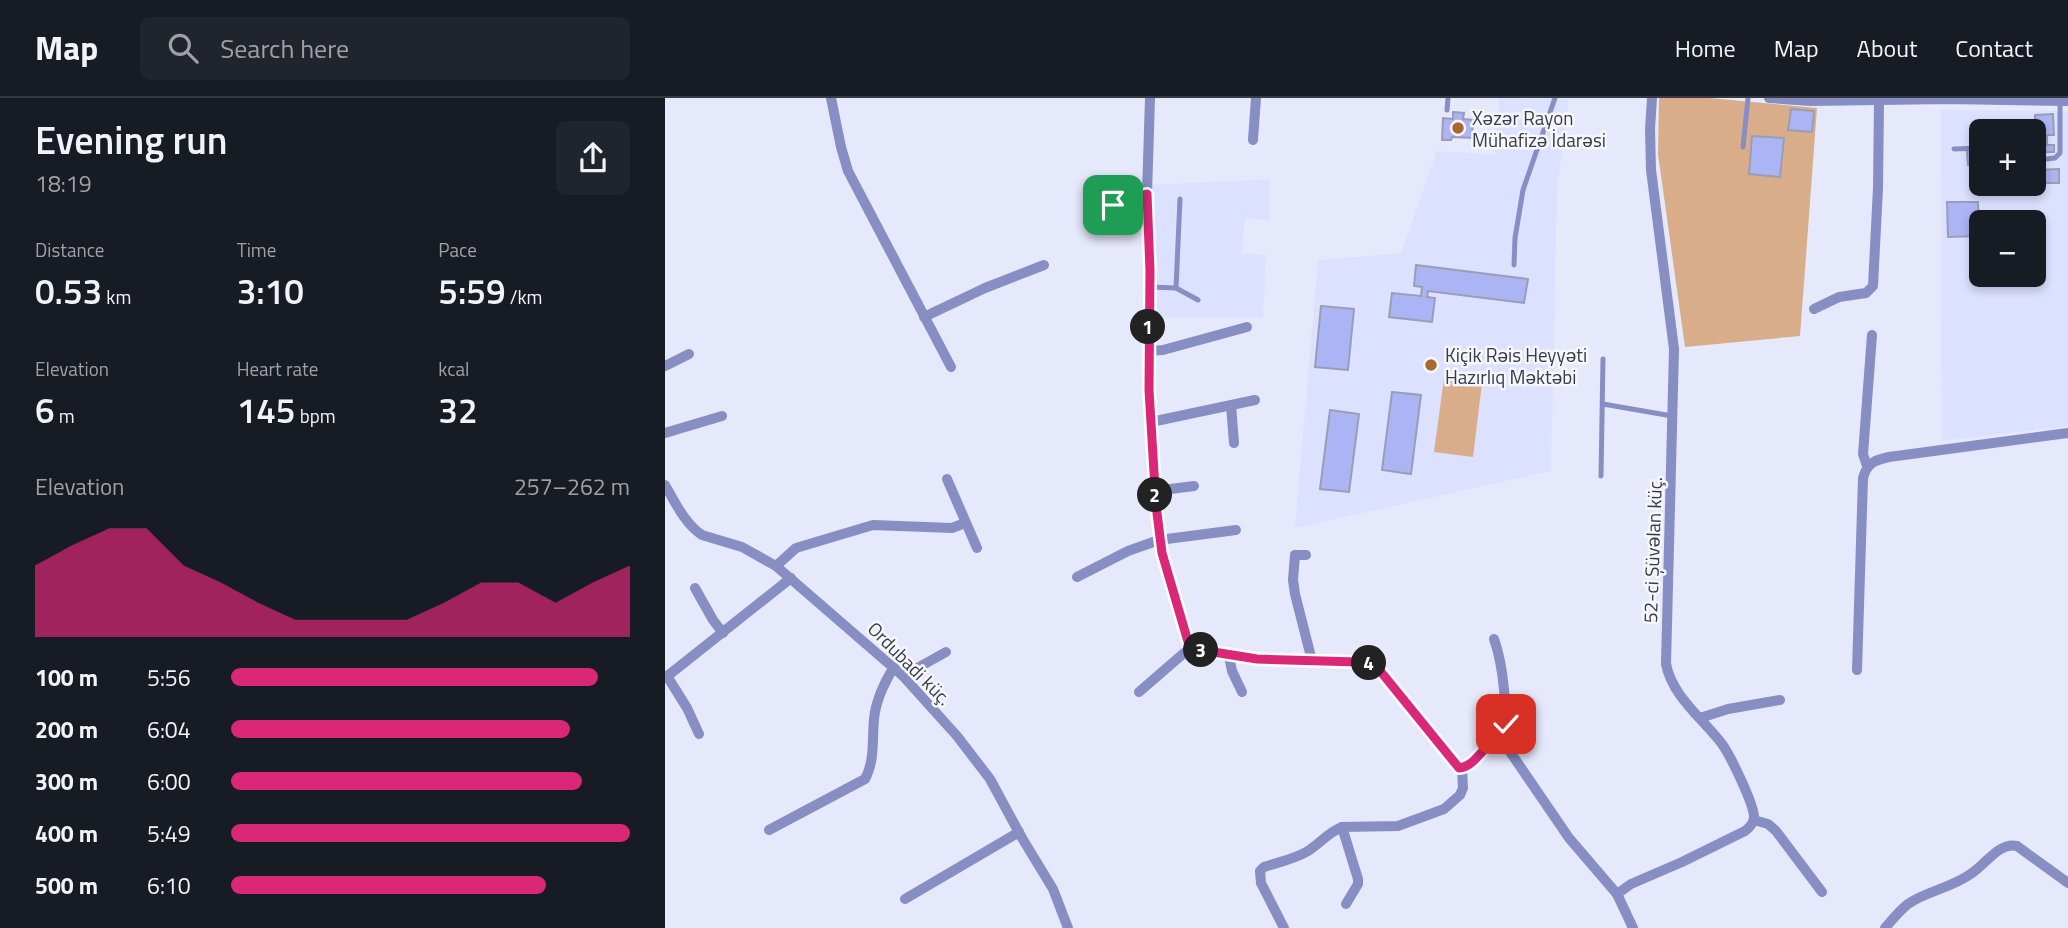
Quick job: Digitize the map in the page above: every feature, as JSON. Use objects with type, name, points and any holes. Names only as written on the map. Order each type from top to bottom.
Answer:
[{"type":"street","points":[[831,98],[848,171],[951,367]]},
{"type":"street","points":[[1150,98],[1147,194],[1150,235],[1148,351],[1155,491],[1159,540],[1186,639],[1191,647],[1229,656],[1358,662],[1377,667],[1455,766],[1462,769],[1491,743],[1502,740]]},
{"type":"street","points":[[1253,140],[1256,98]]},
{"type":"street","name":"52-ci Şüvəlan küç.","points":[[1652,98],[1651,170],[1674,349],[1666,664],[1673,684],[1726,749],[1751,803],[1754,820]]},
{"type":"street","points":[[1769,98],[1811,101],[1949,98],[2064,101]]},
{"type":"street","points":[[1814,309],[1839,297],[1867,293],[1873,286],[1879,100]]},
{"type":"street","points":[[1113,205],[1147,194]]},
{"type":"street","points":[[924,317],[985,288],[1044,265]]},
{"type":"street","points":[[1148,351],[1247,327]]},
{"type":"street","points":[[1857,670],[1863,478],[1867,466],[1863,454],[1872,335]]},
{"type":"street","points":[[665,366],[689,354]]},
{"type":"street","points":[[1151,422],[1255,400]]},
{"type":"street","points":[[1231,405],[1234,443]]},
{"type":"street","points":[[665,433],[722,416]]},
{"type":"street","points":[[1867,466],[1889,457],[2068,433]]},
{"type":"street","points":[[947,479],[977,548]]},
{"type":"street","name":"Ordubadi küç.","points":[[665,485],[696,531],[742,547],[776,566],[903,676],[978,761],[999,793],[1053,889],[1068,928]]},
{"type":"street","points":[[1155,491],[1194,486]]},
{"type":"street","points":[[776,566],[796,548],[873,524],[952,528],[965,523]]},
{"type":"street","points":[[1077,577],[1128,551],[1159,540],[1236,530]]},
{"type":"street","points":[[1306,555],[1295,555],[1293,580],[1312,661]]},
{"type":"street","points":[[699,734],[681,698],[666,677],[791,578]]},
{"type":"street","points":[[695,588],[723,633]]},
{"type":"street","points":[[1494,639],[1501,665],[1506,724],[1502,740],[1569,838],[1617,894],[1633,928]]},
{"type":"street","points":[[1139,692],[1191,647]]},
{"type":"street","points":[[903,676],[946,652]]},
{"type":"street","points":[[1229,656],[1232,671],[1242,692]]},
{"type":"street","points":[[769,830],[865,779],[870,769],[878,699],[894,667]]},
{"type":"street","points":[[1700,718],[1728,709],[1780,699]]},
{"type":"street","points":[[1284,928],[1261,883],[1260,871],[1298,857],[1335,829],[1398,826],[1444,809],[1460,795],[1464,782],[1462,769]]},
{"type":"street","points":[[1617,894],[1631,884],[1745,831],[1754,820],[1767,824],[1776,831],[1822,892]]},
{"type":"street","points":[[1342,827],[1358,879],[1346,904]]},
{"type":"street","points":[[905,899],[1019,832]]},
{"type":"street","points":[[1885,928],[1908,904],[1959,882],[2003,848],[2011,845],[2068,883]]},
{"type":"lane","points":[[1447,110],[1448,98]]},
{"type":"lane","points":[[1514,265],[1515,238],[1523,190],[1555,98]]},
{"type":"lane","points":[[1743,147],[1748,98]]},
{"type":"lane","points":[[2046,159],[2060,153],[2064,101]]},
{"type":"lane","points":[[1954,149],[1969,148]]},
{"type":"lane","points":[[1176,288],[1180,199]]},
{"type":"lane","points":[[1150,287],[1176,288],[1198,300]]},
{"type":"lane","points":[[1601,476],[1603,359]]},
{"type":"lane","points":[[1603,404],[1672,416]]},
{"type":"shaded area","name":"Kiçik Rəis Heyyəti Hazırlıq Məktəbi","points":[[1499,98],[1569,99],[1557,190],[1551,471],[1295,528],[1318,260],[1401,253],[1437,151],[1495,155]]},
{"type":"shaded area","points":[[1659,98],[1709,98],[1817,108],[1800,336],[1685,347],[1658,154]]},
{"type":"shaded area","points":[[1941,110],[2068,111],[2068,426],[1942,441]]},
{"type":"shaded area","points":[[1270,179],[1269,220],[1245,219],[1242,253],[1266,255],[1263,318],[1154,317],[1152,185]]},
{"type":"shaded area","points":[[1444,378],[1482,383],[1473,457],[1434,452]]},
{"type":"building","points":[[1791,109],[1814,111],[1812,132],[1788,130]]},
{"type":"building","name":"Xəzər Rayon Mühafizə İdarəsi","points":[[1453,112],[1464,113],[1463,119],[1473,120],[1472,138],[1452,137],[1451,140],[1442,140],[1443,118],[1453,119]]},
{"type":"building","points":[[2053,114],[2054,135],[2047,135],[2047,145],[2054,145],[2054,152],[2046,152],[2046,119],[2035,119],[2035,115]]},
{"type":"building","points":[[1752,136],[1784,138],[1780,177],[1749,174]]},
{"type":"building","points":[[2059,169],[2059,183],[2046,183],[2046,170]]},
{"type":"building","points":[[1947,202],[1978,202],[1978,210],[1969,210],[1969,236],[1948,237]]},
{"type":"building","points":[[1416,265],[1528,279],[1524,303],[1428,291],[1427,297],[1435,298],[1432,322],[1389,317],[1392,293],[1421,296],[1422,287],[1414,286]]},
{"type":"building","points":[[1321,306],[1354,309],[1348,370],[1315,367]]},
{"type":"building","points":[[1392,392],[1421,395],[1411,474],[1382,470]]},
{"type":"building","points":[[1330,410],[1359,414],[1349,492],[1320,489]]},
{"type":"place","name":"Xəzər Rayon Mühafizə İdarəsi","points":[[1458,128]]},
{"type":"place","name":"Kiçik Rəis Heyyəti Hazırlıq Məktəbi","points":[[1431,365]]},
{"type":"route","points":[[1113,205],[1147,194],[1150,235],[1149,390],[1159,540],[1189,645],[1195,649],[1257,659],[1369,663],[1383,672],[1455,766],[1462,769],[1491,743],[1502,740],[1506,724]]}]
